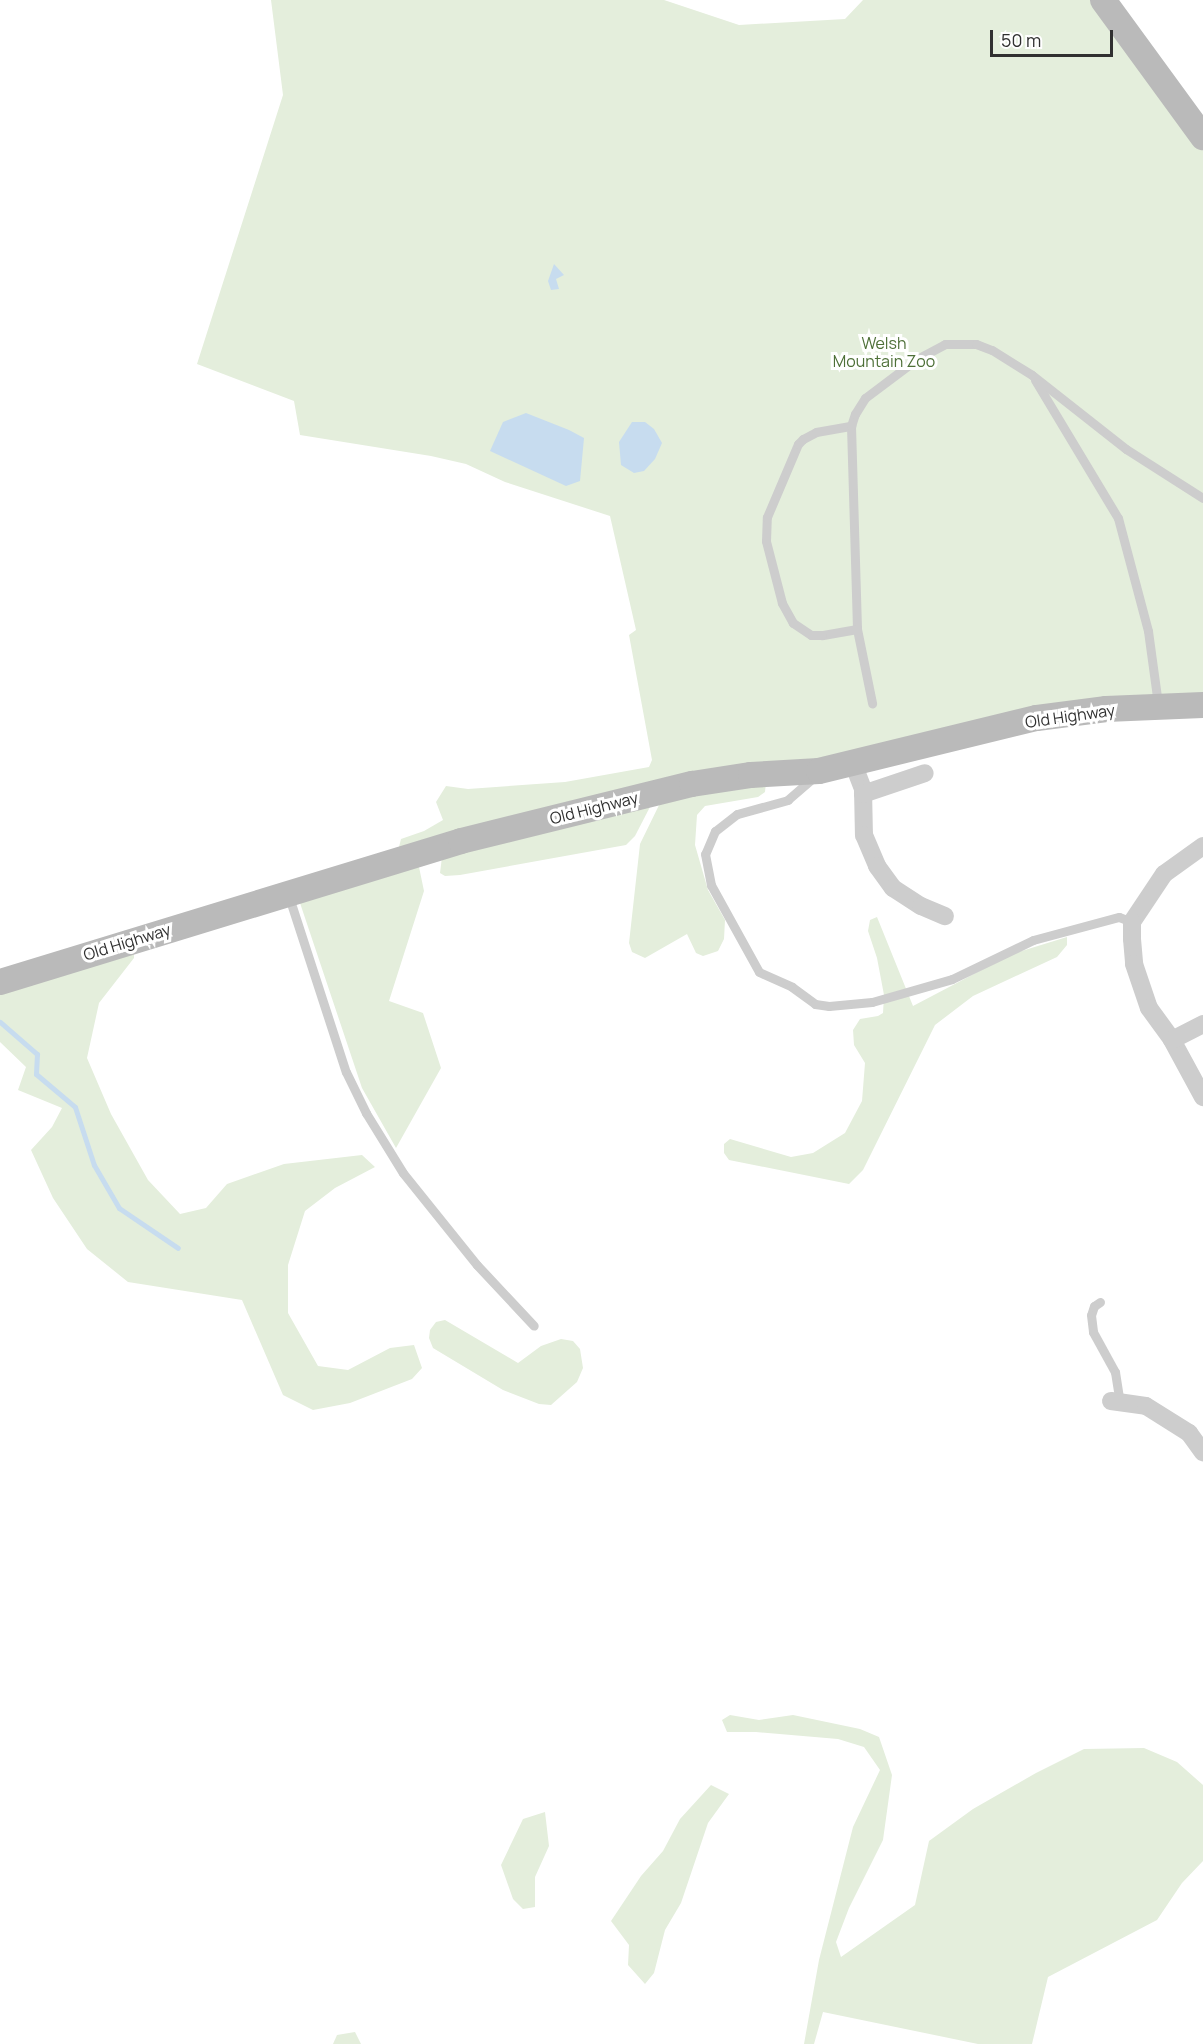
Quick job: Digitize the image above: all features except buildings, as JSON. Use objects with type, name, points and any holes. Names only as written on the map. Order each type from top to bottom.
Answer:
[{"type":"street","points":[[1103,0],[1203,137]]},
{"type":"street","name":"Old Highway","points":[[0,982],[461,841],[692,784],[751,775],[819,771],[1037,718],[1106,709],[1203,705]]},
{"type":"street","points":[[853,763],[861,778],[864,835],[877,866],[893,888],[921,906],[945,916]]},
{"type":"street","points":[[863,794],[925,773]]},
{"type":"street","points":[[1203,846],[1164,874],[1132,922],[1134,964],[1149,1008],[1172,1040],[1203,1097]]},
{"type":"street","points":[[1172,1040],[1203,1024]]},
{"type":"street","points":[[1116,1402],[1146,1406],[1189,1433],[1203,1452]]},
{"type":"lane","points":[[872,703],[857,628],[851,426],[865,398],[917,358],[945,345],[976,344],[1032,375],[1126,449],[1203,498]]},
{"type":"lane","points":[[1032,375],[1118,518],[1148,631],[1159,707]]},
{"type":"lane","points":[[851,426],[816,432],[798,444],[767,517],[765,529],[782,603],[793,623],[811,634],[822,635],[857,628]]},
{"type":"lane","points":[[819,771],[788,800],[737,814],[715,831],[705,854],[711,885],[759,972],[792,987],[815,1004],[829,1006],[872,1002],[952,979],[1033,940],[1119,917],[1132,922]]},
{"type":"lane","points":[[288,893],[346,1072],[366,1113],[403,1173],[477,1265],[534,1326]]},
{"type":"lane","points":[[1100,1302],[1094,1306],[1091,1315],[1093,1332],[1115,1372],[1116,1402]]},
{"type":"green space","name":"Welsh Mountain Zoo","points":[[271,0],[664,0],[739,25],[845,19],[863,0],[1103,0],[1203,137],[1203,703],[907,742],[399,847],[401,839],[424,831],[443,820],[436,802],[446,786],[468,789],[565,782],[649,767],[652,760],[629,635],[636,630],[610,516],[505,482],[466,464],[431,456],[300,435],[294,401],[197,364],[283,95]]},
{"type":"green space","points":[[766,782],[765,792],[758,797],[705,806],[697,815],[695,845],[708,890],[725,920],[724,939],[718,951],[703,956],[696,953],[687,934],[645,958],[632,952],[629,943],[640,844],[662,799]]},
{"type":"green space","points":[[651,805],[635,836],[626,845],[460,875],[445,876],[440,873],[442,857]]},
{"type":"green space","points":[[419,867],[424,891],[389,1001],[423,1013],[441,1068],[396,1148],[362,1088],[299,900]]},
{"type":"green space","points":[[877,917],[913,1006],[1012,954],[1067,937],[1067,945],[1057,957],[973,996],[935,1025],[863,1170],[849,1184],[729,1160],[724,1153],[724,1144],[730,1139],[791,1157],[813,1153],[845,1133],[862,1101],[865,1063],[854,1045],[853,1030],[860,1019],[883,1013],[884,995],[877,958],[868,931],[870,920]]},
{"type":"green space","points":[[134,952],[134,958],[99,1003],[87,1058],[111,1114],[148,1180],[180,1214],[206,1208],[227,1184],[284,1164],[362,1155],[375,1167],[335,1188],[305,1211],[288,1265],[288,1313],[318,1366],[348,1370],[390,1348],[414,1345],[422,1368],[412,1379],[350,1403],[313,1410],[283,1395],[242,1300],[128,1282],[87,1249],[53,1198],[31,1150],[52,1127],[62,1108],[18,1090],[26,1067],[0,1042],[0,990]]},
{"type":"green space","points":[[445,1320],[518,1363],[541,1346],[561,1339],[573,1341],[580,1349],[583,1368],[577,1382],[551,1405],[539,1404],[503,1390],[433,1348],[429,1338],[430,1330],[436,1322]]},
{"type":"green space","points":[[730,1715],[759,1720],[793,1715],[860,1729],[879,1737],[892,1775],[883,1840],[849,1908],[836,1942],[841,1957],[915,1905],[929,1841],[973,1809],[1084,1749],[1144,1748],[1177,1762],[1203,1785],[1203,1861],[1182,1883],[1157,1920],[1048,1977],[1032,2044],[978,2044],[823,2012],[814,2044],[804,2044],[819,1960],[853,1827],[880,1770],[864,1747],[838,1739],[756,1732],[727,1732],[722,1720]]},
{"type":"green space","points":[[711,1785],[729,1794],[708,1823],[681,1903],[665,1930],[654,1973],[645,1984],[628,1965],[629,1945],[611,1921],[641,1876],[663,1851],[680,1819]]},
{"type":"green space","points":[[545,1812],[549,1846],[535,1877],[535,1907],[523,1909],[513,1899],[501,1865],[523,1819]]},
{"type":"green space","points":[[355,2032],[361,2044],[333,2044],[337,2035]]},
{"type":"water","points":[[554,264],[564,275],[556,279],[559,289],[551,290],[548,281]]},
{"type":"water","points":[[526,413],[584,438],[580,481],[566,486],[490,451],[503,422]]},
{"type":"water","points":[[632,422],[645,422],[654,429],[662,443],[655,459],[644,471],[634,473],[621,465],[619,442]]},
{"type":"waterway","points":[[0,1022],[37,1054],[36,1074],[75,1107],[94,1165],[119,1208],[178,1248]]}]
